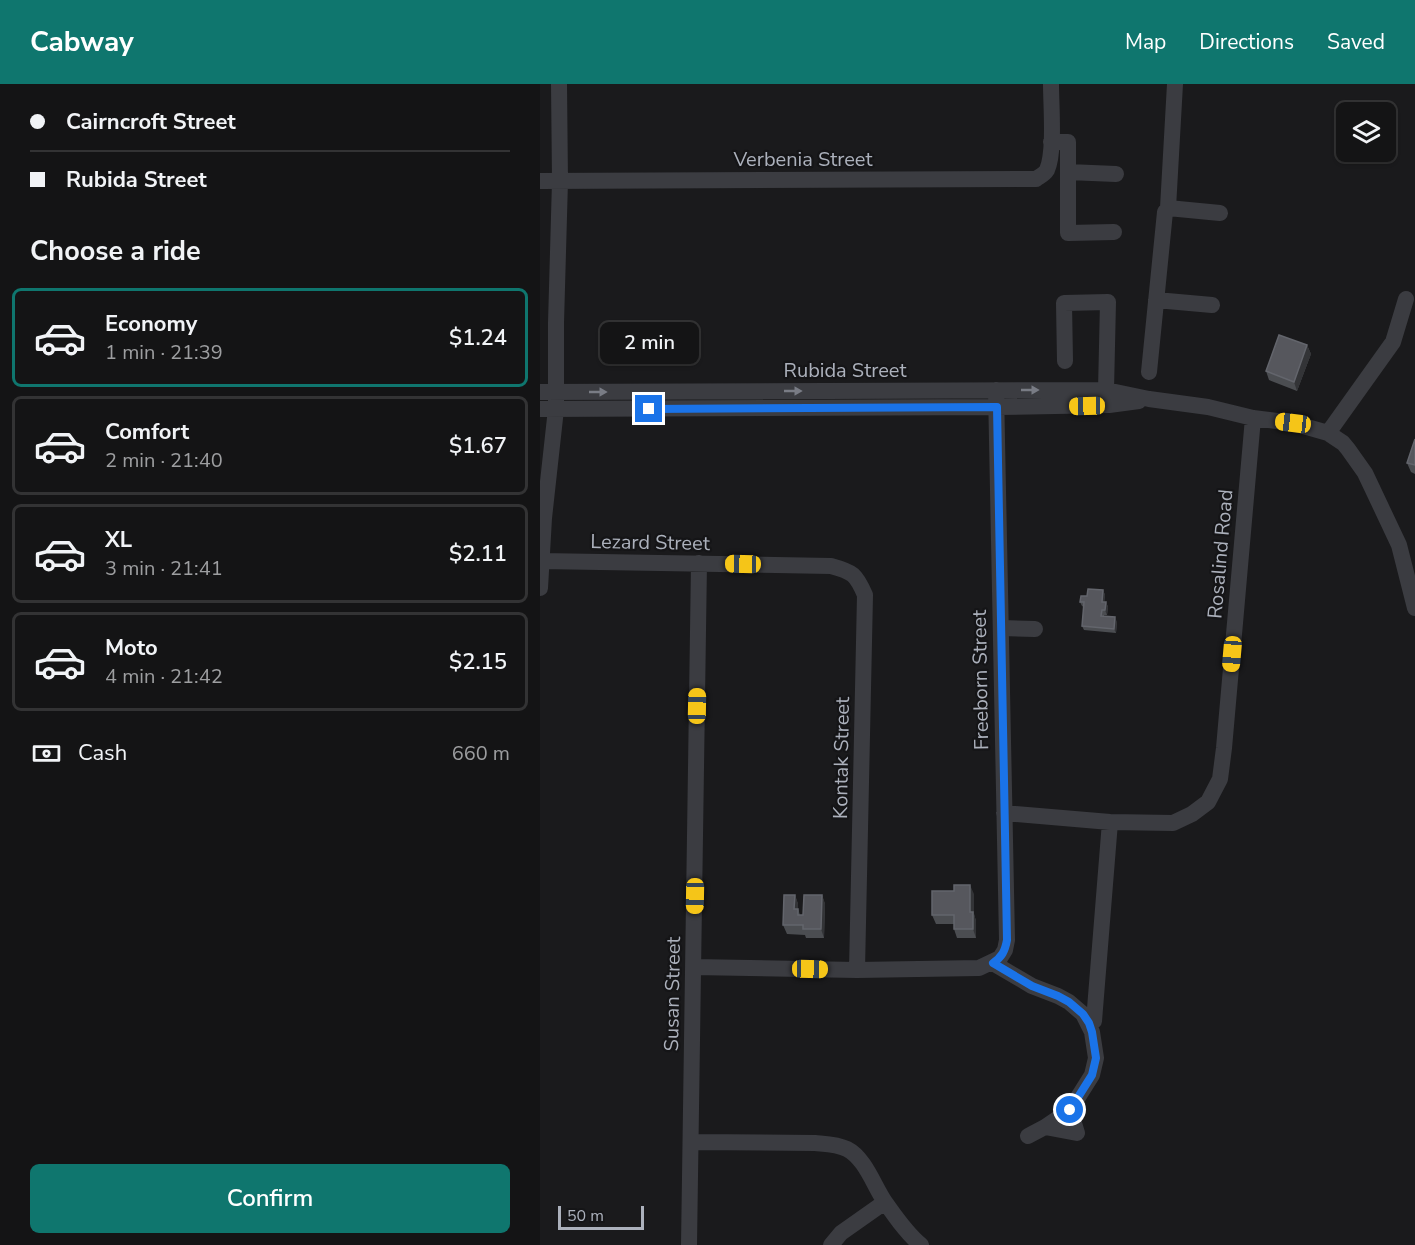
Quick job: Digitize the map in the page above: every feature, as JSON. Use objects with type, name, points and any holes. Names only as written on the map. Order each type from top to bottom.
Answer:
[{"type":"street","points":[[540,588],[560,181],[559,84]]},
{"type":"street","points":[[1051,84],[1051,148],[1068,142],[1068,233],[1114,232]]},
{"type":"street","points":[[1149,372],[1163,219],[1168,208],[1175,84]]},
{"type":"street","name":"Verbenia Street","points":[[540,181],[1036,179],[1046,172],[1051,148]]},
{"type":"street","points":[[1068,172],[1116,174]]},
{"type":"street","points":[[1168,208],[1220,213]]},
{"type":"street","points":[[1328,433],[1393,342],[1406,299]]},
{"type":"street","points":[[1156,300],[1212,305]]},
{"type":"street","points":[[1065,361],[1064,303],[1108,302],[1106,390]]},
{"type":"street","name":"Rubida Street","points":[[548,409],[996,399],[1106,390],[1149,399],[1208,407],[1253,418],[1293,423],[1328,433],[1348,449],[1365,473],[1399,546],[1415,608]]},
{"type":"street","name":"Rubida Street","points":[[548,392],[996,399],[1109,405],[1149,399]]},
{"type":"street","name":"Freeborn Street","points":[[993,963],[1005,950],[1007,940],[996,399]]},
{"type":"street","name":"Rosalind Road","points":[[1004,813],[1110,822],[1173,823],[1209,802],[1220,779],[1224,748],[1253,418]]},
{"type":"street","name":"Lezard Street","points":[[541,561],[831,566]]},
{"type":"street","name":"Susan Street","points":[[689,1245],[699,563]]},
{"type":"street","name":"Kontak Street","points":[[831,566],[852,573],[858,579],[865,595],[857,970]]},
{"type":"street","points":[[1000,628],[1035,629]]},
{"type":"street","points":[[1094,1021],[1110,822]]},
{"type":"street","points":[[694,967],[857,970],[979,968],[993,963],[1032,986],[1069,1002],[1083,1014],[1092,1032],[1096,1058],[1092,1075],[1070,1110],[1028,1136]]},
{"type":"street","points":[[1045,1127],[1077,1133],[1070,1110]]},
{"type":"street","points":[[691,1142],[815,1143],[834,1144],[849,1150],[863,1164],[885,1202],[914,1240],[921,1245]]},
{"type":"street","points":[[831,1245],[841,1233],[885,1202]]},
{"type":"building","points":[[1279,335],[1307,345],[1294,382],[1266,371]]},
{"type":"building","points":[[1415,439],[1415,465],[1407,463]]},
{"type":"building","points":[[1088,589],[1103,590],[1102,602],[1106,602],[1101,616],[1115,617],[1114,629],[1082,626],[1084,602],[1080,602],[1081,596],[1087,596]]},
{"type":"building","points":[[954,885],[970,885],[970,912],[973,912],[973,929],[954,929],[954,915],[932,915],[932,891],[954,891]]},
{"type":"building","points":[[784,895],[795,895],[794,909],[798,909],[798,915],[803,915],[804,895],[822,895],[821,929],[803,929],[803,925],[783,925]]},
{"type":"route","points":[[649,409],[997,407],[1007,940],[1005,950],[993,963],[1032,986],[1069,1002],[1083,1014],[1089,1023],[1096,1058],[1092,1075],[1070,1110]]}]
